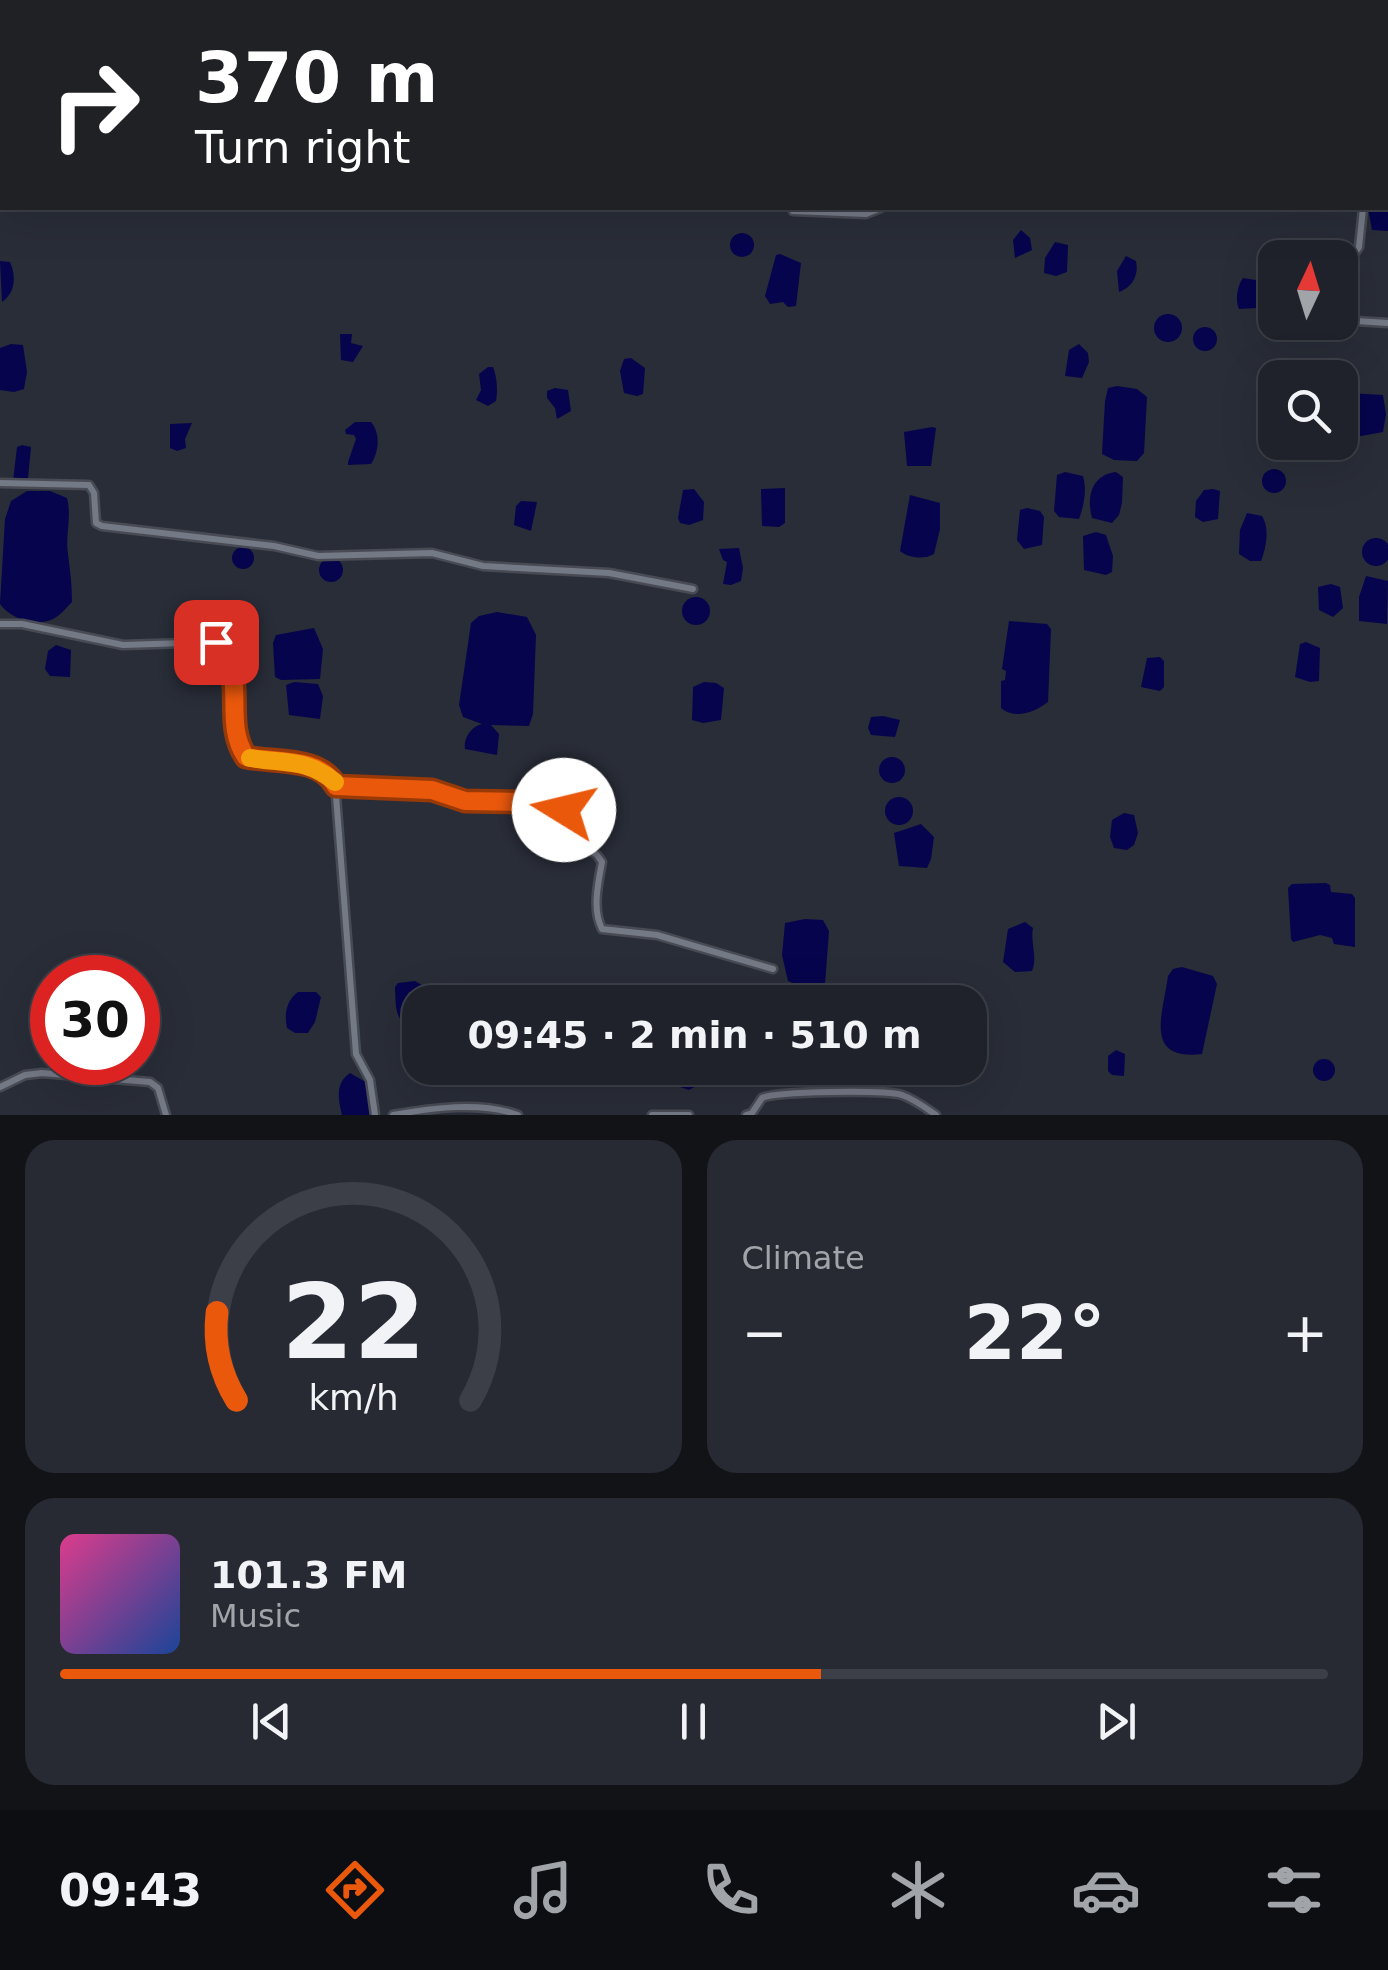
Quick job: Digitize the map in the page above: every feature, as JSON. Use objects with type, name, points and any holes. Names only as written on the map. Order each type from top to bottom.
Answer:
[{"type":"street","points":[[793,210],[866,214],[876,210]]},
{"type":"street","points":[[1358,248],[1363,210]]},
{"type":"street","points":[[1358,325],[1388,324]]},
{"type":"street","points":[[0,483],[90,484],[96,523],[102,526],[274,546],[318,556],[432,552],[483,566],[608,574],[693,588]]},
{"type":"street","points":[[0,624],[22,624],[123,644],[216,642],[223,648],[233,672],[236,692],[232,722],[246,757],[299,762],[318,768],[336,786],[356,1054],[370,1080],[375,1115]]},
{"type":"street","points":[[336,786],[432,790],[465,801],[523,802],[564,810],[570,814],[574,840],[602,862],[596,894],[602,930],[657,935],[773,969]]},
{"type":"street","points":[[0,1087],[25,1075],[42,1073],[150,1082],[158,1088],[166,1115]]},
{"type":"street","points":[[746,1115],[762,1098],[790,1091],[885,1091],[905,1096],[936,1115]]},
{"type":"street","points":[[393,1115],[477,1109],[518,1115]]},
{"type":"street","points":[[652,1115],[689,1115]]},
{"type":"shaded area","points":[[1368,210],[1388,210],[1388,231],[1372,230]]},
{"type":"shaded area","points":[[1021,230],[1030,238],[1032,250],[1015,258],[1013,240]]},
{"type":"shaded area","points":[[742,233],[754,245],[742,257],[730,245]]},
{"type":"shaded area","points":[[1055,242],[1068,245],[1067,272],[1056,276],[1044,273],[1045,258]]},
{"type":"shaded area","points":[[776,255],[801,263],[796,306],[770,304],[765,296]]},
{"type":"shaded area","points":[[1126,256],[1136,261],[1136,271],[1131,284],[1119,292],[1117,271]]},
{"type":"shaded area","points":[[0,261],[10,262],[14,278],[10,294],[2,302]]},
{"type":"shaded area","points":[[1243,278],[1258,280],[1256,308],[1239,309],[1239,285]]},
{"type":"shaded area","points":[[1168,314],[1178,318],[1182,328],[1178,338],[1168,342],[1158,338],[1154,328],[1158,318]]},
{"type":"shaded area","points":[[1205,327],[1217,339],[1205,351],[1193,339]]},
{"type":"shaded area","points":[[340,334],[352,334],[351,343],[363,346],[353,362],[341,360]]},
{"type":"shaded area","points":[[1079,344],[1088,353],[1089,362],[1082,378],[1065,376],[1069,350]]},
{"type":"shaded area","points":[[23,345],[27,372],[24,389],[14,392],[0,390],[0,348]]},
{"type":"shaded area","points":[[631,358],[645,368],[643,394],[637,396],[624,393],[620,371],[624,359]]},
{"type":"shaded area","points":[[493,367],[497,388],[496,401],[488,406],[476,400],[481,390],[479,374]]},
{"type":"shaded area","points":[[1108,388],[1137,389],[1147,397],[1144,453],[1137,461],[1114,460],[1102,454],[1105,401]]},
{"type":"shaded area","points":[[568,390],[571,411],[557,419],[547,398],[547,391]]},
{"type":"shaded area","points":[[1358,394],[1383,395],[1383,432],[1358,437]]},
{"type":"shaded area","points":[[355,422],[371,422],[378,437],[371,464],[348,465],[356,439],[345,430]]},
{"type":"shaded area","points":[[192,423],[185,439],[186,448],[170,448],[170,424]]},
{"type":"shaded area","points":[[936,428],[931,466],[907,466],[904,432]]},
{"type":"shaded area","points":[[17,447],[31,447],[28,478],[13,481]]},
{"type":"shaded area","points":[[1269,469],[1279,469],[1286,481],[1279,493],[1269,493],[1262,486],[1262,476]]},
{"type":"shaded area","points":[[1065,472],[1083,476],[1084,498],[1079,519],[1059,517],[1054,511],[1057,475]]},
{"type":"shaded area","points":[[1116,472],[1123,477],[1119,515],[1112,523],[1092,518],[1090,502],[1096,482]]},
{"type":"shaded area","points":[[785,488],[785,523],[779,527],[762,526],[761,489]]},
{"type":"shaded area","points":[[694,489],[704,502],[703,520],[689,525],[680,523],[683,490]]},
{"type":"shaded area","points":[[1204,490],[1220,491],[1218,519],[1203,522],[1195,517],[1196,501]]},
{"type":"shaded area","points":[[27,491],[50,491],[67,498],[68,505],[72,602],[56,618],[39,622],[17,617],[0,604],[5,519],[11,501]]},
{"type":"shaded area","points":[[910,495],[940,503],[940,529],[934,554],[930,556],[916,557],[900,551]]},
{"type":"shaded area","points":[[521,501],[537,502],[531,531],[514,525],[516,506]]},
{"type":"shaded area","points":[[1020,510],[1040,511],[1044,517],[1042,545],[1024,549],[1017,540]]},
{"type":"shaded area","points":[[1247,513],[1262,516],[1266,527],[1261,561],[1250,561],[1239,554],[1240,530]]},
{"type":"shaded area","points":[[1096,532],[1106,535],[1113,556],[1112,572],[1106,575],[1084,570],[1083,536]]},
{"type":"shaded area","points":[[1376,538],[1386,542],[1386,562],[1376,566],[1366,562],[1362,552],[1366,542]]},
{"type":"shaded area","points":[[243,547],[251,550],[251,566],[243,569],[235,566],[232,558],[235,550]]},
{"type":"shaded area","points":[[739,548],[741,581],[723,584],[727,562],[719,549]]},
{"type":"shaded area","points":[[331,558],[340,561],[340,579],[331,582],[322,579],[319,570],[322,561]]},
{"type":"shaded area","points":[[1366,576],[1388,581],[1387,624],[1359,621],[1359,597]]},
{"type":"shaded area","points":[[1318,587],[1340,587],[1343,608],[1333,617],[1319,610]]},
{"type":"shaded area","points":[[696,597],[706,601],[710,611],[706,621],[696,625],[686,621],[682,611],[686,601]]},
{"type":"shaded area","points":[[497,612],[527,617],[536,635],[533,714],[529,726],[491,725],[499,734],[497,755],[465,749],[469,733],[482,724],[463,717],[459,705],[471,623],[479,616]]},
{"type":"shaded area","points":[[1009,621],[1047,624],[1051,629],[1048,702],[1025,713],[1012,714],[1001,708]]},
{"type":"shaded area","points":[[314,628],[323,649],[320,679],[275,677],[276,635]]},
{"type":"shaded area","points":[[1306,642],[1320,648],[1319,681],[1295,677],[1300,644]]},
{"type":"shaded area","points":[[56,645],[71,650],[70,677],[50,676],[45,669],[48,651]]},
{"type":"shaded area","points":[[1160,657],[1164,661],[1164,687],[1160,691],[1141,687],[1147,658]]},
{"type":"shaded area","points":[[704,682],[724,688],[721,720],[692,720],[693,687]]},
{"type":"shaded area","points":[[318,684],[323,696],[320,719],[289,715],[286,685]]},
{"type":"shaded area","points":[[871,717],[900,720],[895,737],[871,735]]},
{"type":"shaded area","points":[[892,757],[901,761],[905,770],[901,779],[892,783],[883,779],[879,770],[883,761]]},
{"type":"shaded area","points":[[899,797],[909,801],[913,811],[909,821],[899,825],[889,821],[885,811],[889,801]]},
{"type":"shaded area","points":[[1124,813],[1134,815],[1138,833],[1134,845],[1127,850],[1114,848],[1110,837],[1112,820]]},
{"type":"shaded area","points":[[921,824],[934,837],[927,868],[899,866],[894,833]]},
{"type":"shaded area","points":[[1326,883],[1331,892],[1352,894],[1355,898],[1355,947],[1334,944],[1332,938],[1320,935],[1293,942],[1291,939],[1288,888],[1292,884]]},
{"type":"shaded area","points":[[823,920],[829,931],[825,984],[797,985],[788,981],[782,955],[785,923]]},
{"type":"shaded area","points":[[1025,922],[1033,928],[1034,966],[1032,971],[1015,972],[1003,962],[1008,929]]},
{"type":"shaded area","points":[[1182,967],[1213,976],[1217,984],[1202,1054],[1171,1050],[1161,1032],[1168,976],[1173,969]]},
{"type":"shaded area","points":[[415,981],[422,985],[402,985],[402,1020],[396,1007],[398,983]]},
{"type":"shaded area","points":[[298,992],[316,992],[321,997],[308,1033],[295,1033],[287,1028],[287,1008]]},
{"type":"shaded area","points":[[1116,1050],[1125,1054],[1124,1076],[1108,1071],[1108,1056]]},
{"type":"shaded area","points":[[1320,1059],[1328,1059],[1335,1070],[1328,1081],[1320,1081],[1313,1074],[1313,1066]]},
{"type":"shaded area","points":[[350,1073],[369,1084],[372,1115],[342,1115],[340,1086]]},
{"type":"slow traffic","points":[[250,758],[299,762],[318,768],[335,782]]},
{"type":"route","points":[[216,642],[223,648],[233,672],[236,692],[232,722],[246,757],[299,762],[318,768],[336,786],[370,790],[417,788],[465,801],[547,804],[564,810]]}]
